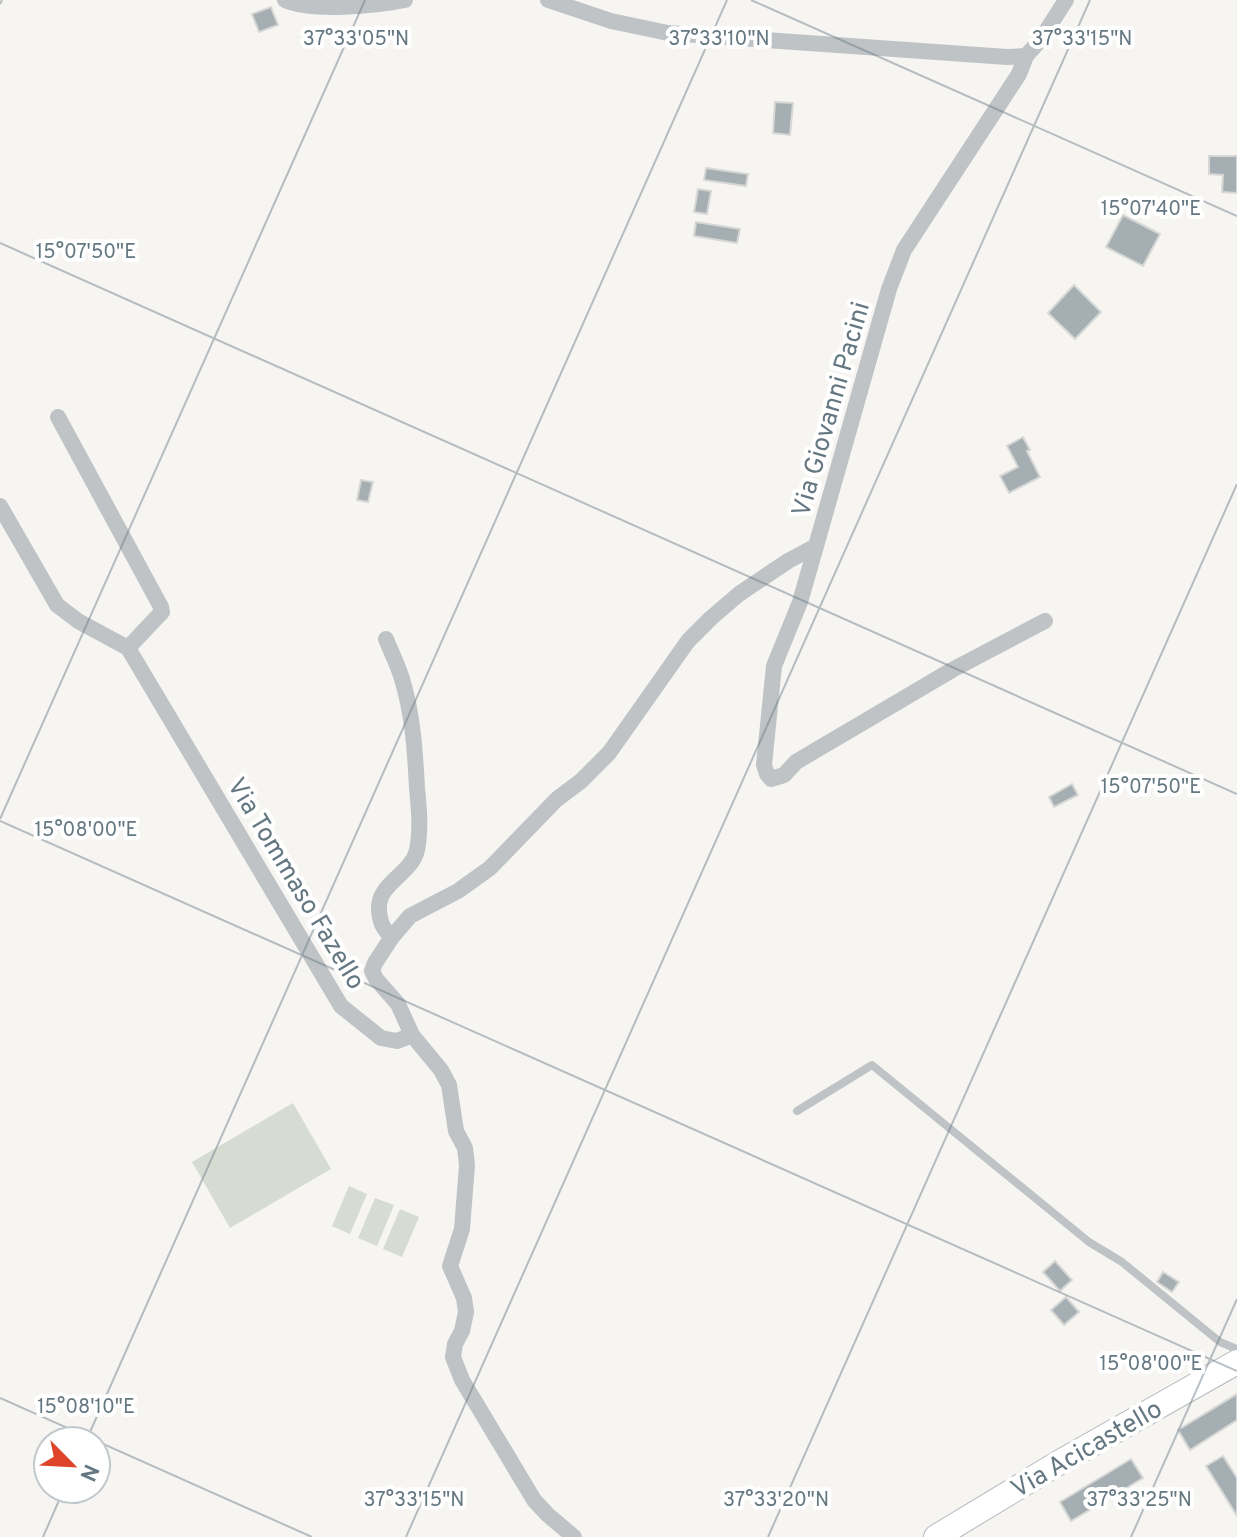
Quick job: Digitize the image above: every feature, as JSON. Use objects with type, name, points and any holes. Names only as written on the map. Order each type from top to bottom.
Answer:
[{"type":"main road","name":"Via Acicastello","points":[[936,1537],[1060,1462],[1237,1362]]},
{"type":"street","points":[[285,0],[323,7],[405,0]]},
{"type":"street","points":[[548,0],[611,21],[668,33],[1026,56]]},
{"type":"street","name":"Via Giovanni Pacini","points":[[412,1035],[398,1004],[372,971],[392,937],[410,916],[458,891],[490,868],[557,799],[581,781],[609,753],[688,641],[711,618],[751,586],[816,546],[889,289],[904,250],[1019,74],[1026,56],[1066,0]]},
{"type":"street","points":[[0,506],[57,605],[78,621],[128,648],[162,612],[58,417]]},
{"type":"street","points":[[816,546],[800,602],[774,666],[764,765],[771,779],[784,775],[796,762],[952,670],[1045,621]]},
{"type":"street","points":[[386,639],[402,676],[411,712],[419,807],[417,851],[412,862],[384,891],[379,905],[381,923],[392,937]]},
{"type":"street","name":"Via Tommaso Fazello","points":[[128,648],[341,1006],[381,1038],[397,1041],[412,1035]]},
{"type":"street","points":[[412,1035],[441,1070],[449,1085],[456,1131],[465,1148],[467,1165],[462,1229],[450,1266],[464,1298],[466,1312],[453,1357],[462,1380],[534,1500],[574,1537]]},
{"type":"lane","points":[[797,1111],[872,1065],[1089,1242],[1122,1262],[1220,1342],[1237,1349]]},
{"type":"shaded area","points":[[293,1103],[331,1169],[230,1228],[192,1162]]},
{"type":"shaded area","points":[[349,1186],[367,1194],[350,1234],[332,1226]]},
{"type":"shaded area","points":[[375,1198],[394,1205],[377,1246],[358,1238]]},
{"type":"shaded area","points":[[400,1209],[419,1217],[402,1257],[383,1249]]},
{"type":"building","points":[[271,7],[278,25],[259,32],[252,14]]},
{"type":"building","points":[[775,102],[793,103],[790,135],[773,133]]},
{"type":"building","points":[[1209,156],[1237,156],[1237,193],[1222,192],[1223,175],[1209,174]]},
{"type":"building","points":[[706,168],[748,174],[746,186],[704,180]]},
{"type":"building","points":[[698,189],[711,191],[707,214],[694,212]]},
{"type":"building","points":[[1123,215],[1160,234],[1143,266],[1106,247]]},
{"type":"building","points":[[696,222],[740,229],[737,243],[694,236]]},
{"type":"building","points":[[1074,285],[1101,312],[1075,339],[1048,313]]},
{"type":"building","points":[[1023,437],[1040,477],[1009,493],[1000,476],[1018,467],[1007,446]]},
{"type":"building","points":[[361,480],[373,482],[368,502],[357,500]]},
{"type":"building","points":[[1072,784],[1078,795],[1054,807],[1049,797]]},
{"type":"building","points":[[1055,1261],[1072,1280],[1060,1291],[1043,1272]]},
{"type":"building","points":[[1163,1272],[1179,1282],[1172,1292],[1157,1282]]},
{"type":"building","points":[[1066,1297],[1079,1312],[1064,1325],[1051,1310]]},
{"type":"building","points":[[1237,1394],[1237,1420],[1190,1450],[1178,1430]]},
{"type":"building","points":[[1223,1456],[1237,1478],[1237,1516],[1206,1466]]},
{"type":"building","points":[[1131,1459],[1143,1478],[1071,1521],[1060,1502]]}]
